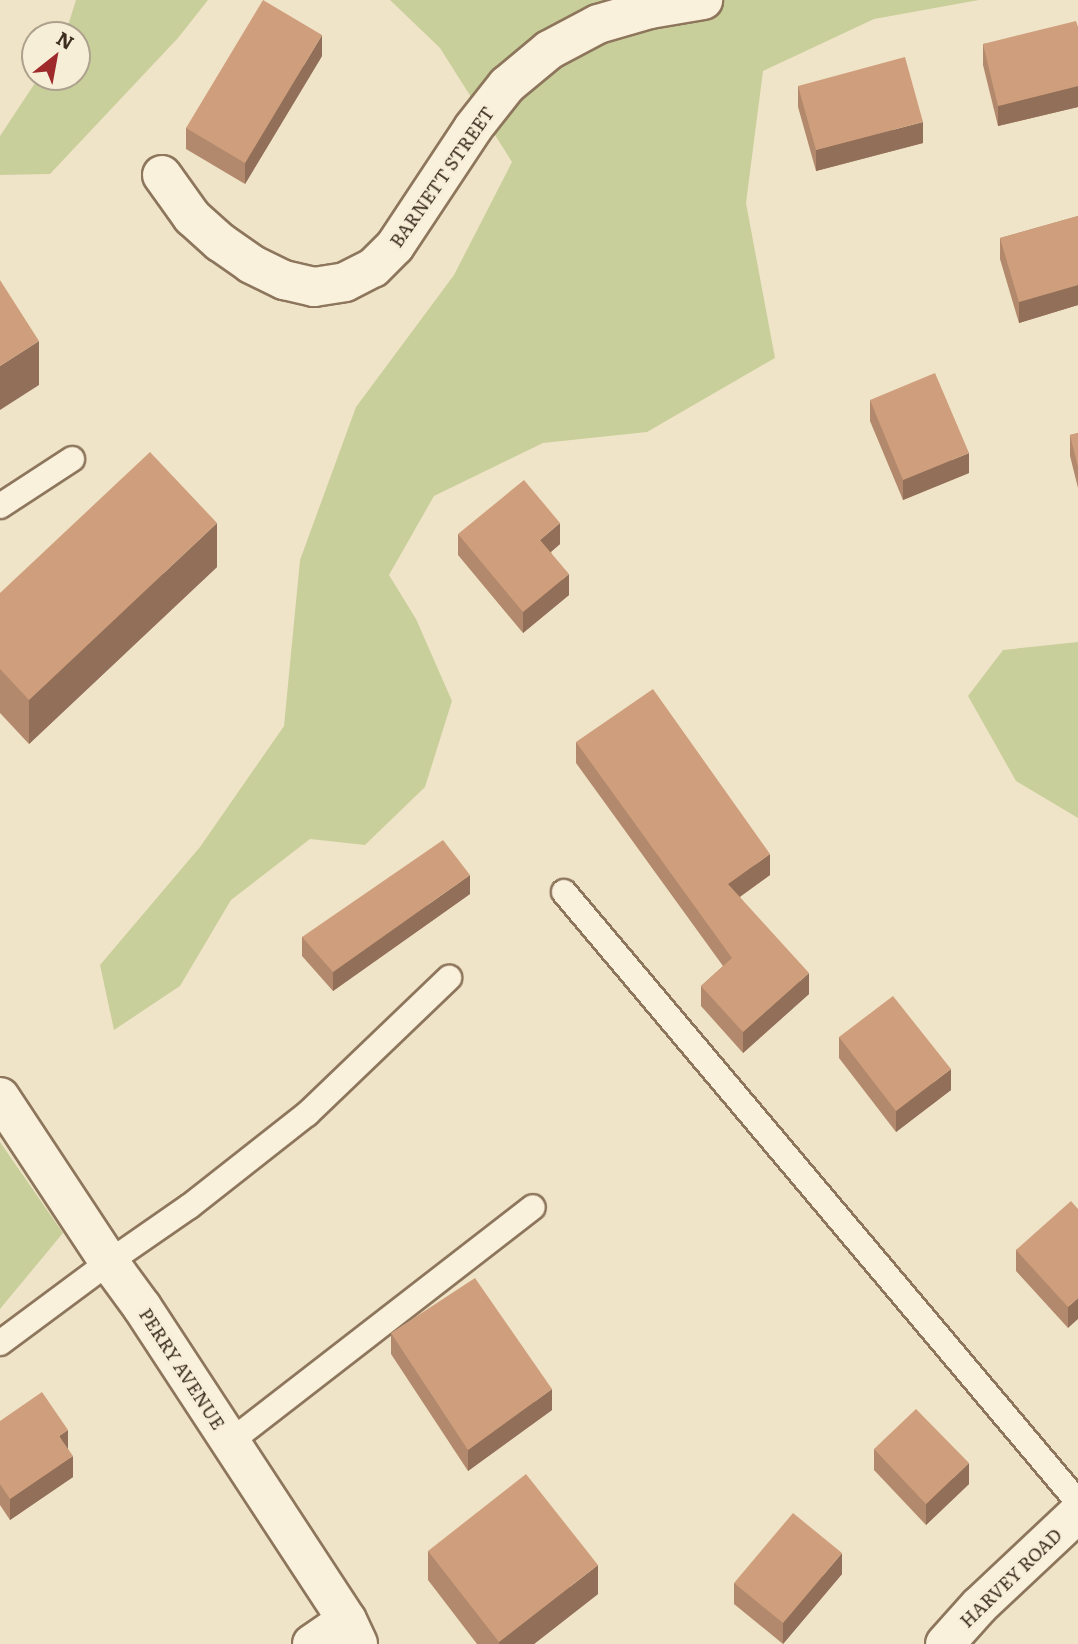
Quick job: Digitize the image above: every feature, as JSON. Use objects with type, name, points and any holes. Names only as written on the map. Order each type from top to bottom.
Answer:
[{"type":"street","name":"BARNETT STREET","points":[[162,175],[192,217],[251,264],[284,280],[314,287],[345,282],[373,268],[395,246],[473,128],[507,85],[549,50],[598,24],[650,9],[703,0]]},
{"type":"street","name":"PERRY AVENUE","points":[[0,1097],[108,1262],[142,1307],[353,1632]]},
{"type":"street","name":"HARVEY ROAD","points":[[945,1644],[979,1605],[1078,1513]]},
{"type":"street","points":[[312,1644],[353,1632]]},
{"type":"lane","points":[[0,506],[72,459]]},
{"type":"lane","points":[[564,891],[1078,1502]]},
{"type":"lane","points":[[0,1343],[108,1262],[190,1206],[307,1114],[449,978]]},
{"type":"lane","points":[[230,1442],[533,1207]]},
{"type":"green space","points":[[76,0],[208,0],[178,38],[50,174],[0,175],[0,136],[30,91],[91,91],[91,21],[69,21]]},
{"type":"green space","points":[[390,0],[979,0],[874,19],[763,71],[746,203],[775,358],[647,432],[543,443],[434,496],[389,575],[416,619],[452,701],[425,787],[365,845],[310,839],[231,900],[180,986],[114,1030],[100,965],[200,847],[284,726],[300,560],[356,407],[454,275],[512,162],[440,48]]},
{"type":"green space","points":[[1078,642],[1078,818],[1016,781],[968,696],[1003,650]]},
{"type":"green space","points":[[0,1142],[63,1233],[0,1309]]},
{"type":"building","points":[[263,0],[322,35],[245,163],[186,128]]},
{"type":"building","points":[[1076,21],[1078,86],[998,106],[983,44]]},
{"type":"building","points":[[905,57],[923,122],[816,150],[798,86]]},
{"type":"building","points":[[1078,216],[1078,285],[1019,302],[1000,238]]},
{"type":"building","points":[[0,280],[39,341],[0,366]]},
{"type":"building","points":[[935,373],[969,453],[903,480],[870,400]]},
{"type":"building","points":[[1078,433],[1078,467],[1070,435]]},
{"type":"building","points":[[150,452],[217,523],[29,700],[0,669],[0,593]]},
{"type":"building","points":[[524,480],[560,523],[540,540],[569,574],[523,612],[458,534]]},
{"type":"building","points":[[653,689],[770,854],[728,884],[809,973],[743,1032],[701,986],[732,958],[576,742]]},
{"type":"building","points":[[443,840],[470,875],[333,972],[302,937]]},
{"type":"building","points":[[893,996],[951,1069],[896,1111],[839,1037]]},
{"type":"building","points":[[1071,1201],[1078,1209],[1078,1298],[1068,1307],[1016,1250]]},
{"type":"building","points":[[475,1278],[552,1389],[468,1450],[391,1333]]},
{"type":"building","points":[[42,1392],[68,1430],[59,1436],[73,1456],[10,1499],[0,1484],[0,1421]]},
{"type":"building","points":[[916,1409],[969,1463],[926,1504],[874,1449]]},
{"type":"building","points":[[526,1474],[598,1565],[499,1642],[428,1551]]},
{"type":"building","points":[[793,1513],[842,1553],[783,1623],[734,1583]]}]
